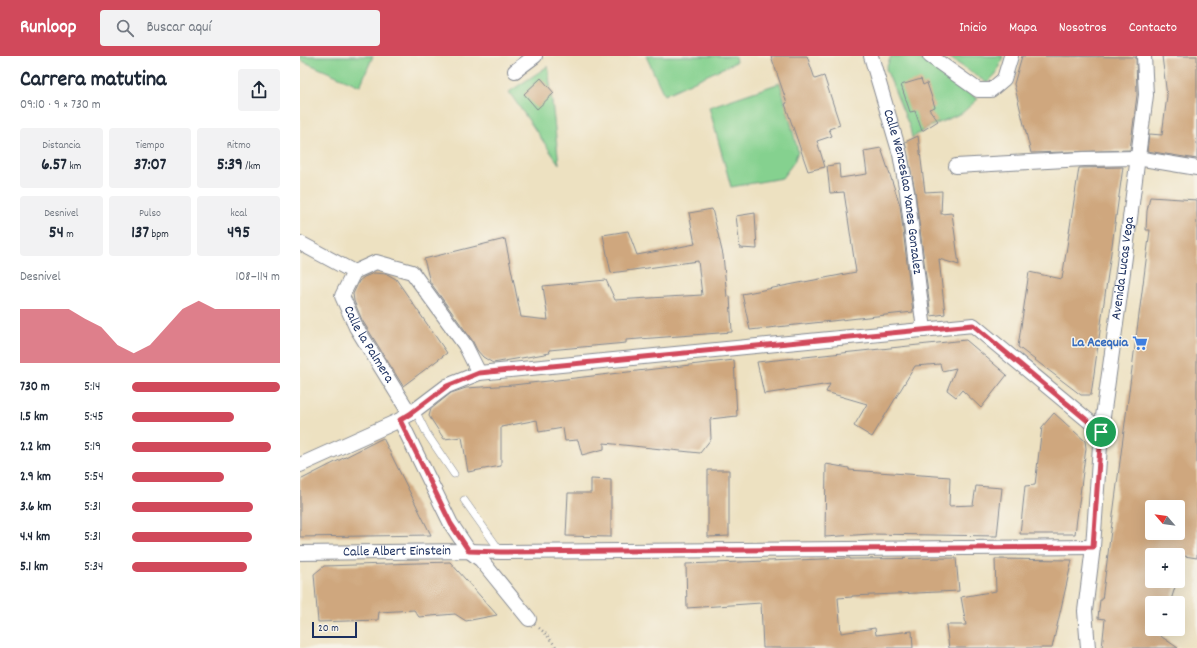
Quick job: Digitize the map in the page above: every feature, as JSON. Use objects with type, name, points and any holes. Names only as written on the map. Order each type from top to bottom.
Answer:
[{"type":"street","points":[[515,70],[535,56]]},
{"type":"street","points":[[930,56],[978,90],[991,90],[1004,79],[1011,56]]},
{"type":"street","name":"Avenida Lucas Vega","points":[[1088,648],[1085,611],[1093,547],[1101,432],[1146,95],[1144,56]]},
{"type":"street","name":"Calle Wenceslao Yanes Gonzalez","points":[[875,59],[900,154],[906,184],[924,330]]},
{"type":"street","points":[[956,166],[1084,159],[1137,158],[1197,168]]},
{"type":"street","points":[[300,244],[354,272],[376,262],[412,272],[465,345],[479,373]]},
{"type":"street","name":"Calle la Palmera","points":[[354,272],[342,296],[356,327],[408,414]]},
{"type":"street","points":[[300,464],[408,414],[447,386],[479,373],[973,325],[1101,432]]},
{"type":"street","points":[[408,414],[451,524],[469,551],[481,560],[529,619]]},
{"type":"street","name":"Calle Albert Einstein","points":[[300,553],[1093,547]]},
{"type":"lane","points":[[408,414],[427,434],[454,474]]},
{"type":"lane","points":[[464,500],[501,552]]},
{"type":"path","points":[[529,619],[545,633],[556,648]]},
{"type":"green space","points":[[300,56],[373,56],[360,86],[300,60]]},
{"type":"green space","points":[[646,56],[735,56],[736,62],[664,95]]},
{"type":"green space","points":[[891,56],[917,56],[978,99],[962,113],[927,128],[912,138],[910,128],[886,69]]},
{"type":"green space","points":[[947,56],[1003,56],[996,74],[987,83]]},
{"type":"green space","points":[[548,66],[559,164],[509,92]]},
{"type":"green space","points":[[780,83],[798,151],[794,162],[782,178],[731,187],[709,107]]},
{"type":"building","points":[[771,56],[807,56],[815,79],[824,76],[840,125],[829,129],[832,136],[817,141],[825,167],[808,171],[785,104],[787,103]]},
{"type":"building","points":[[1022,56],[1136,57],[1137,95],[1130,150],[1031,153],[1014,84]]},
{"type":"building","points":[[1162,56],[1197,56],[1197,159],[1147,151],[1149,134],[1162,135],[1167,96]]},
{"type":"building","points":[[541,78],[554,93],[537,109],[524,94]]},
{"type":"building","points":[[921,79],[923,85],[927,83],[935,107],[929,109],[938,121],[922,131],[915,111],[910,112],[901,85]]},
{"type":"building","points":[[918,136],[925,192],[942,191],[941,214],[952,213],[959,265],[939,259],[945,314],[931,316],[915,191],[905,142]]},
{"type":"building","points":[[881,148],[900,205],[913,312],[750,330],[742,294],[856,272],[844,192],[830,193],[827,166],[839,164],[840,178],[867,174],[864,151]]},
{"type":"building","points":[[1123,167],[1091,395],[1081,395],[1018,347],[1029,272],[1062,279],[1079,168]]},
{"type":"building","points":[[1150,197],[1197,200],[1197,558],[1185,556],[1185,548],[1145,548],[1145,588],[1175,588],[1172,596],[1145,596],[1145,636],[1161,636],[1178,648],[1102,648],[1105,619],[1098,618],[1100,600],[1102,600],[1150,230],[1146,230],[1147,211]]},
{"type":"building","points":[[712,209],[723,255],[727,297],[730,296],[732,332],[626,340],[626,343],[549,350],[550,353],[493,363],[483,357],[477,350],[472,340],[430,282],[424,259],[505,239],[521,317],[548,320],[543,286],[606,280],[615,300],[702,295],[698,261],[611,273],[603,235],[628,231],[637,255],[695,244],[689,213]]},
{"type":"building","points":[[755,213],[757,249],[740,248],[736,216]]},
{"type":"building","points":[[374,273],[387,274],[396,279],[447,353],[403,386],[362,320],[354,301],[353,294],[359,281]]},
{"type":"building","points":[[966,340],[1007,375],[981,408],[962,390],[956,397],[947,390],[956,368],[942,371],[940,364],[915,366],[872,437],[854,426],[867,404],[826,392],[830,384],[764,394],[757,362]]},
{"type":"building","points":[[734,360],[737,416],[710,419],[711,439],[700,453],[604,443],[604,449],[582,455],[578,440],[565,441],[563,428],[539,432],[537,420],[501,427],[501,466],[468,472],[462,437],[444,439],[429,416],[431,409],[451,393],[466,388],[513,385]]},
{"type":"building","points":[[1054,413],[1085,441],[1086,448],[1075,534],[1020,534],[1025,486],[1035,485],[1042,427]]},
{"type":"building","points":[[383,438],[431,535],[300,537],[300,480]]},
{"type":"building","points":[[826,464],[849,468],[849,470],[950,477],[949,506],[973,505],[976,486],[1002,488],[997,536],[871,534],[825,537]]},
{"type":"building","points":[[708,470],[729,470],[729,536],[708,537]]},
{"type":"building","points":[[591,479],[611,480],[611,537],[566,536],[568,493],[591,493]]},
{"type":"building","points":[[850,558],[956,558],[959,591],[838,598],[841,633],[875,628],[876,635],[912,631],[913,648],[763,648],[761,603],[687,608],[686,564]]},
{"type":"building","points":[[995,559],[1072,560],[1052,648],[949,648],[946,625],[966,625],[961,597],[996,591]]},
{"type":"building","points":[[450,562],[497,615],[466,621],[455,614],[419,617],[414,610],[379,612],[378,620],[318,622],[314,574],[324,566]]},
{"type":"place","name":"La Acequia","points":[[1140,343]]},
{"type":"route","points":[[973,325],[1101,432],[1093,547],[501,552],[469,551],[451,524],[400,420],[447,386],[479,373],[973,325]]}]
